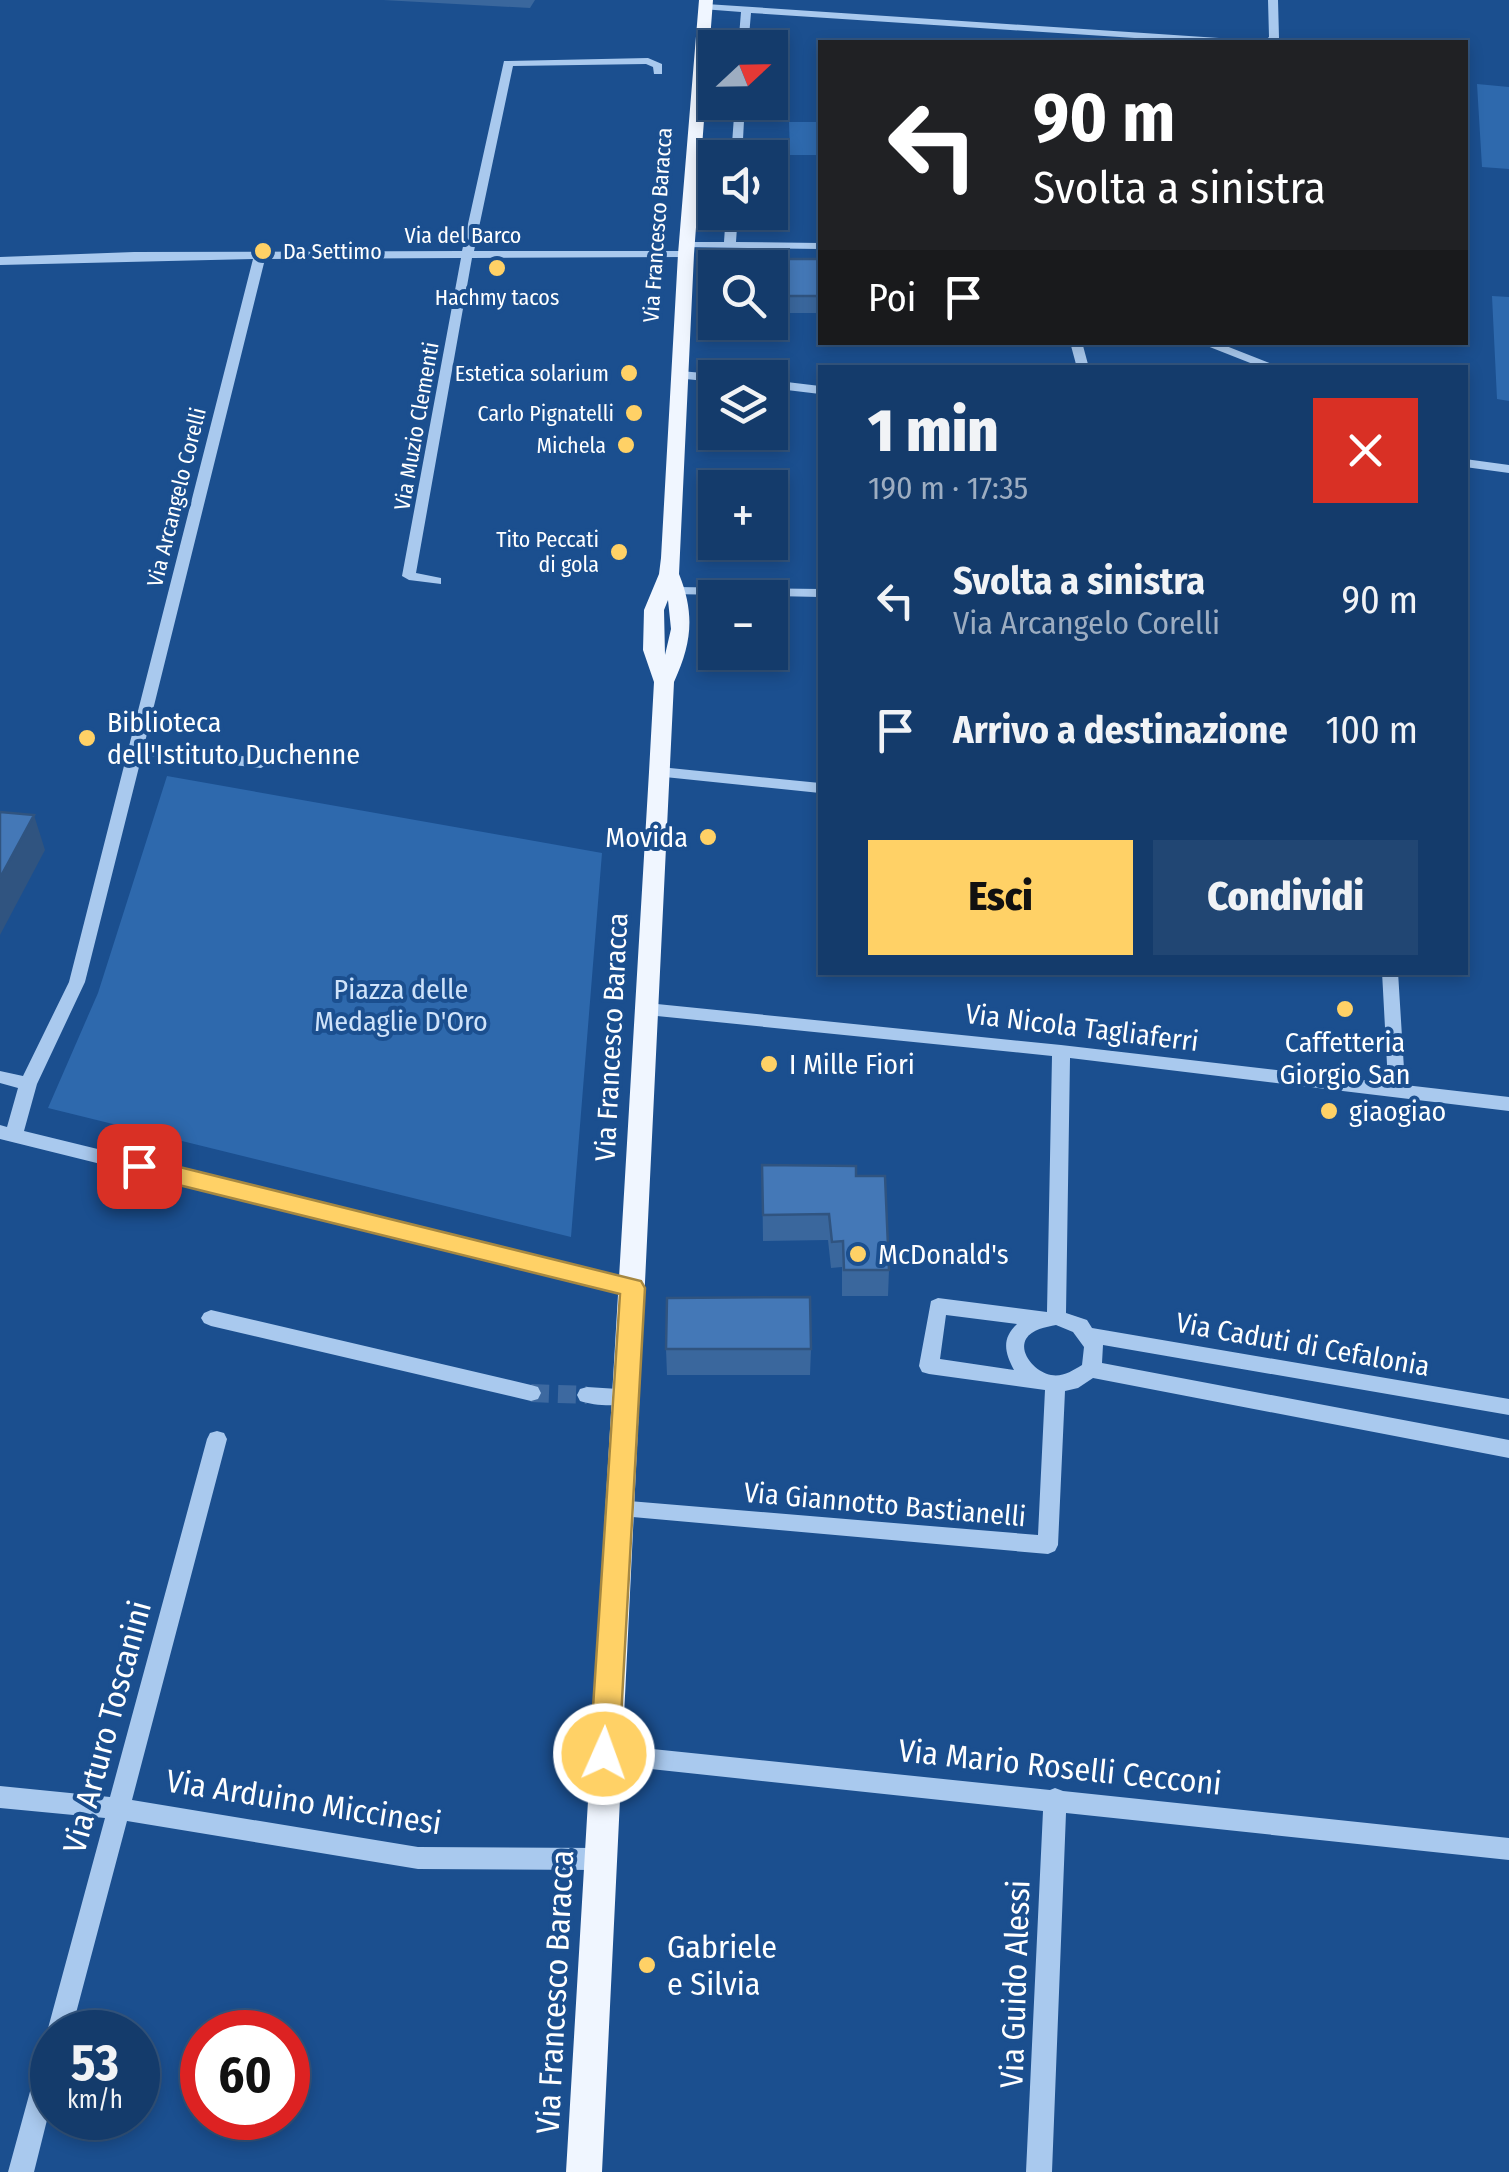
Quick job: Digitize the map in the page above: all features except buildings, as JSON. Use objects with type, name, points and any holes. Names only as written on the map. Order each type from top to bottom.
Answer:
[{"type":"main road","name":"Via Francesco Baracca","points":[[584,2172],[664,682],[680,650],[682,603],[673,582],[680,375],[706,4]]},
{"type":"street","points":[[1271,40],[1273,0]]},
{"type":"street","points":[[706,4],[1203,40]]},
{"type":"street","points":[[744,30],[746,9]]},
{"type":"street","points":[[951,24],[952,39]]},
{"type":"street","points":[[467,255],[508,63],[648,61],[658,66],[658,72]]},
{"type":"street","points":[[730,246],[731,230]]},
{"type":"street","name":"Via del Barco","points":[[0,262],[818,246]]},
{"type":"street","name":"Via Muzio Clementi","points":[[436,580],[408,576],[467,255]]},
{"type":"street","name":"Via Arcangelo Corelli","points":[[260,256],[77,982],[7,1134],[632,1288]]},
{"type":"street","points":[[1211,345],[1268,365]]},
{"type":"street","points":[[680,375],[698,377]]},
{"type":"street","points":[[788,386],[818,390]]},
{"type":"street","points":[[1468,463],[1509,468]]},
{"type":"street","points":[[673,582],[818,594]]},
{"type":"street","points":[[138,750],[261,763]]},
{"type":"street","points":[[660,772],[818,788]]},
{"type":"street","points":[[1390,975],[1398,1092]]},
{"type":"street","name":"Via Nicola Tagliaferri","points":[[647,1008],[1509,1104]]},
{"type":"street","points":[[1046,1318],[1060,1051]]},
{"type":"street","points":[[0,1077],[28,1084]]},
{"type":"street","points":[[938,1306],[1046,1318],[1080,1326],[1088,1334],[1095,1358],[1091,1369],[1070,1384],[930,1366],[938,1306]]},
{"type":"street","points":[[212,1318],[531,1394]]},
{"type":"street","points":[[1046,1318],[1024,1326],[1013,1349],[1026,1373],[1048,1383]]},
{"type":"street","name":"Via Caduti di Cefalonia","points":[[1088,1334],[1509,1407]]},
{"type":"street","points":[[1091,1369],[1509,1449]]},
{"type":"street","name":"Via Giannotto Bastianelli","points":[[617,1509],[1048,1545],[1048,1383]]},
{"type":"street","points":[[586,1395],[626,1396]]},
{"type":"street","name":"Via Arturo Toscanini","points":[[64,2010],[218,1439]]},
{"type":"street","name":"Via Mario Roselli Cecconi","points":[[604,1754],[1509,1849]]},
{"type":"street","name":"Via Arduino Miccinesi","points":[[0,1797],[120,1808],[418,1858],[599,1859]]},
{"type":"street","name":"Via Guido Alessi","points":[[1040,2172],[1055,1799]]},
{"type":"street","points":[[20,2172],[30,2135]]},
{"type":"green space","points":[[1477,84],[1509,87],[1509,169],[1482,167]]},
{"type":"green space","points":[[789,122],[818,122],[818,155],[790,155]]},
{"type":"green space","points":[[1492,296],[1509,297],[1509,401],[1497,399]]},
{"type":"green space","name":"Piazza delle Medaglie D'Oro","points":[[167,776],[602,853],[571,1237],[48,1108],[98,993]]},
{"type":"tunnel","points":[[531,1393],[587,1395]]},
{"type":"place","name":"Da Settimo","points":[[263,251]]},
{"type":"place","name":"Hachmy tacos","points":[[497,268]]},
{"type":"place","name":"Estetica solarium","points":[[629,373]]},
{"type":"place","name":"Carlo Pignatelli","points":[[634,413]]},
{"type":"place","name":"Michela","points":[[626,445]]},
{"type":"place","name":"Tito Peccati di gola","points":[[619,552]]},
{"type":"place","name":"Biblioteca dell'Istituto Duchenne","points":[[87,738]]},
{"type":"place","name":"Movida","points":[[708,837]]},
{"type":"place","name":"Caffetteria Giorgio San","points":[[1345,1009]]},
{"type":"place","name":"I Mille Fiori","points":[[769,1064]]},
{"type":"place","name":"giaogiao","points":[[1329,1111]]},
{"type":"place","name":"McDonald's","points":[[858,1254]]},
{"type":"place","name":"Gabriele e Silvia","points":[[647,1965]]},
{"type":"route","points":[[139,1166],[632,1288],[604,1754]]}]
